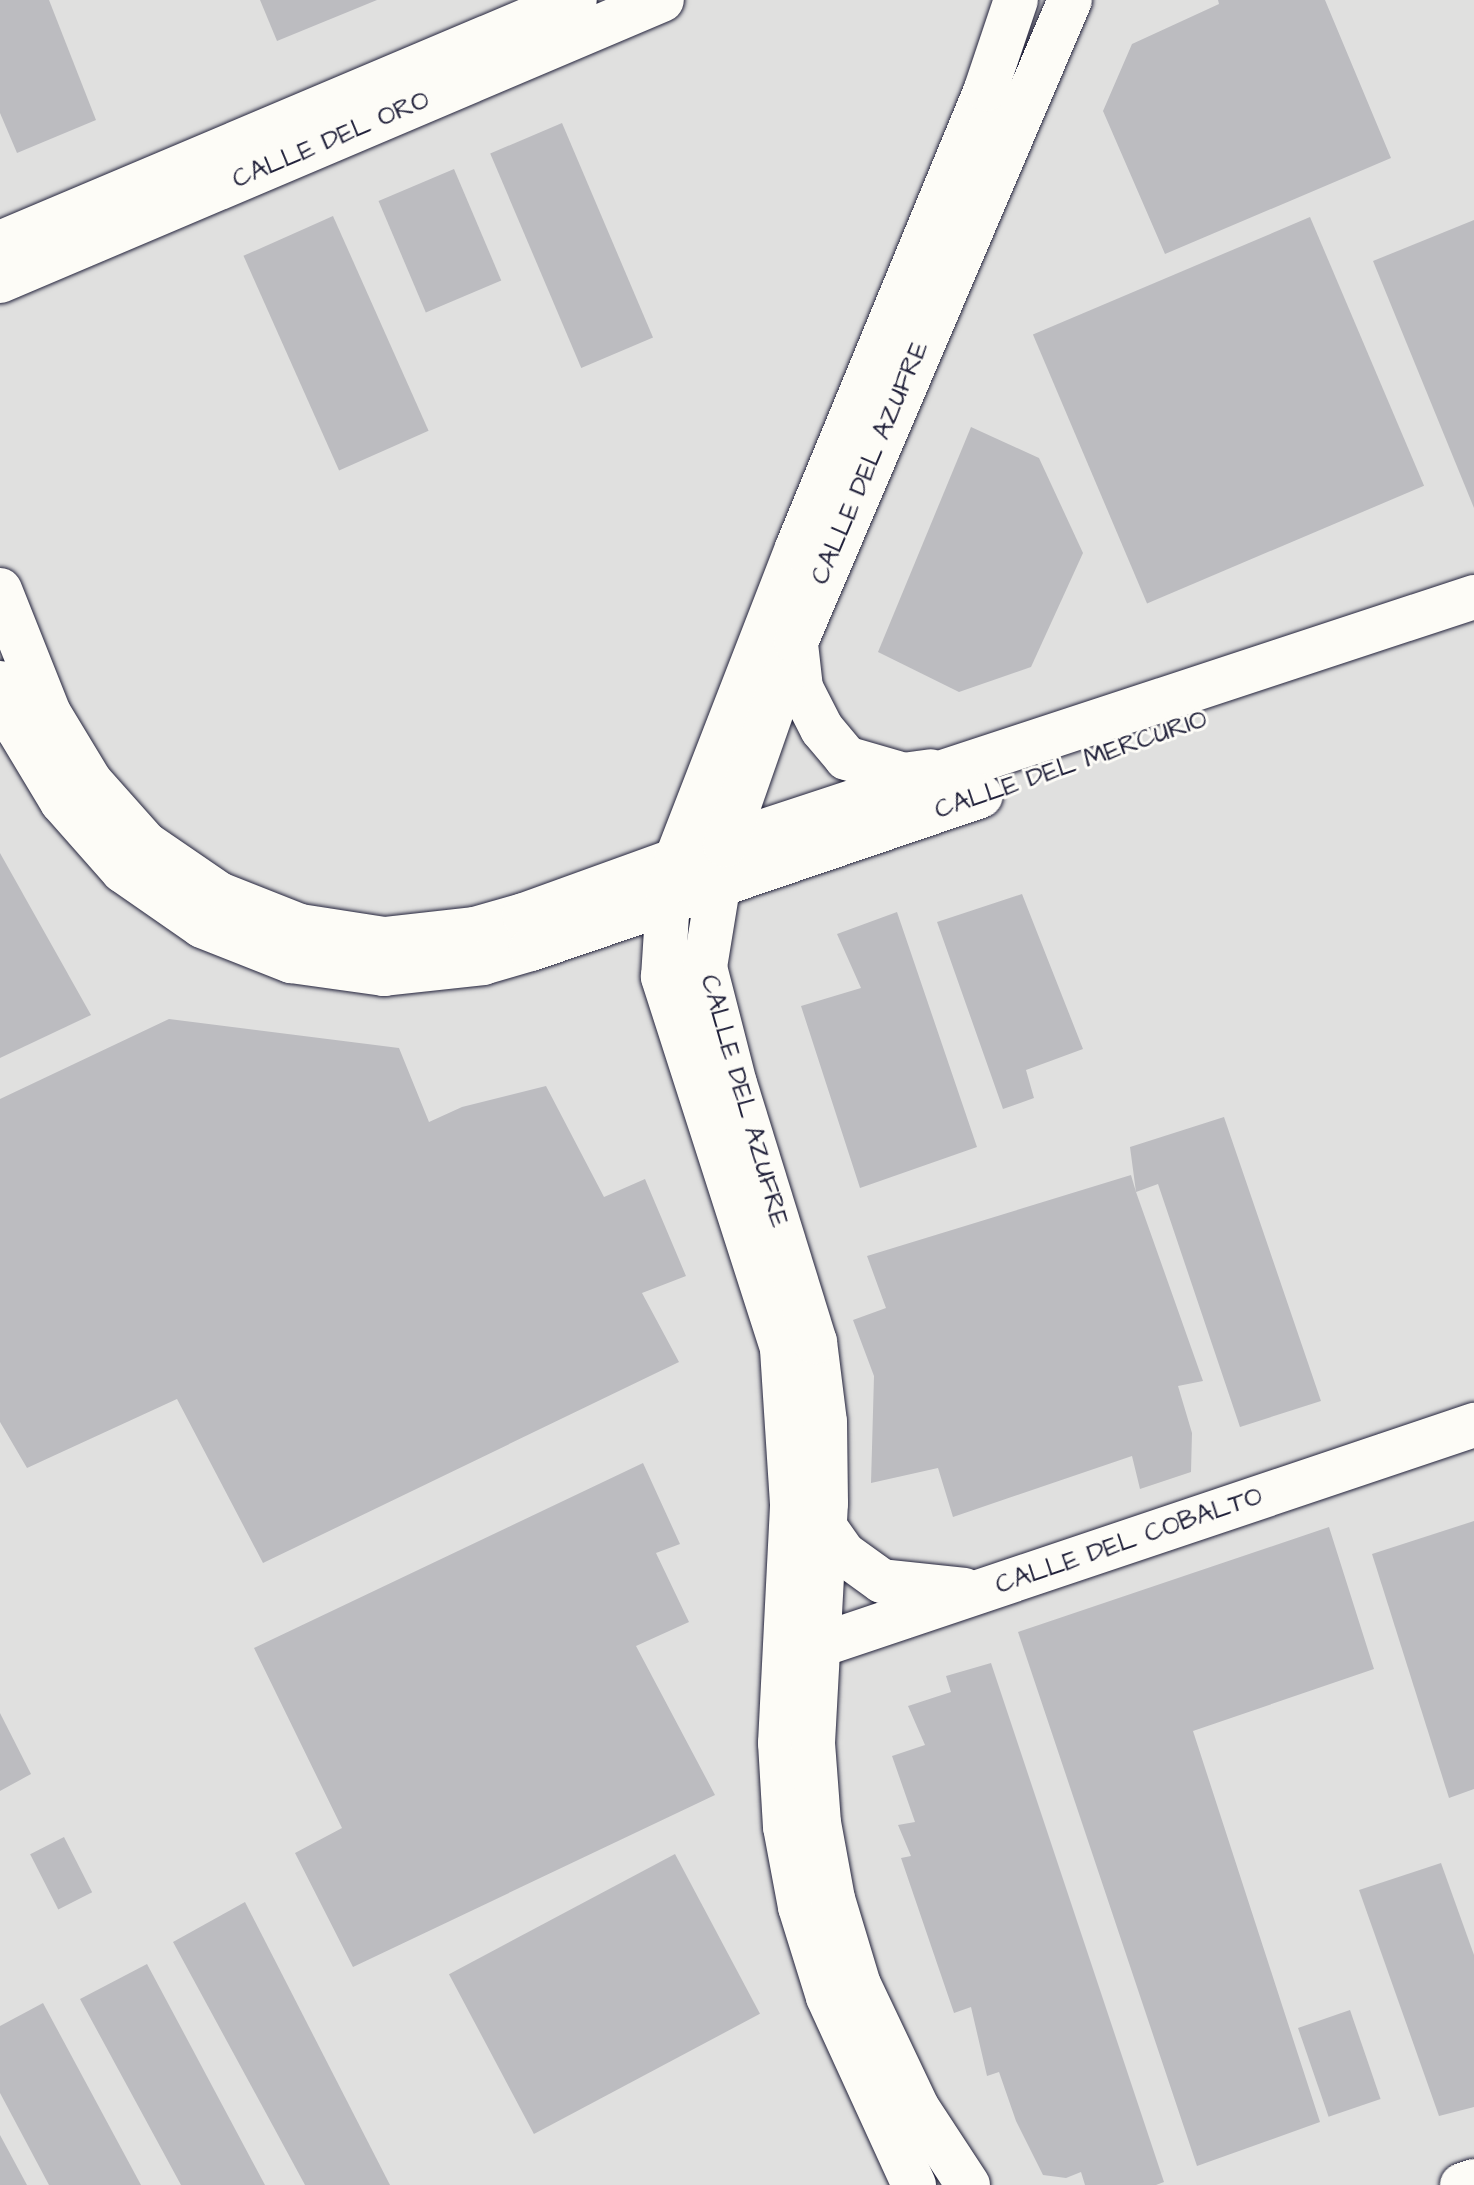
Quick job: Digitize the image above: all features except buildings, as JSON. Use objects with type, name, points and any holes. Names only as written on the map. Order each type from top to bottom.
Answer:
[{"type":"street","name":"CALLE DEL ORO","points":[[5,272],[575,0]]},
{"type":"street","name":"CALLE DEL ORO","points":[[5,272],[662,0]]},
{"type":"street","name":"CALLE DEL AZUFRE","points":[[914,2185],[828,1997],[800,1907],[785,1827],[781,1757],[825,1527],[825,1422],[815,1342],[735,1084],[705,967],[722,864],[796,642],[1070,0]]},
{"type":"street","name":"CALLE DEL AZUFRE","points":[[968,2185],[917,2107],[872,2012],[833,1899],[819,1823],[802,1651],[782,1348],[663,977],[672,880],[1004,13]]},
{"type":"street","points":[[0,590],[49,713],[90,781],[146,844],[219,894],[300,926],[384,939],[475,929],[672,880]]},
{"type":"street","name":"CALLE DEL MERCURIO","points":[[722,864],[981,763],[1474,597]]},
{"type":"street","name":"CALLE DEL MERCURIO","points":[[672,880],[1474,629]]},
{"type":"street","points":[[796,642],[801,688],[822,729],[846,758],[904,775],[981,763]]},
{"type":"street","points":[[0,683],[18,729],[62,802],[123,871],[202,926],[291,961],[384,974],[483,963],[672,880]]},
{"type":"street","name":"CALLE DEL COBALTO","points":[[802,1651],[1474,1425]]},
{"type":"street","points":[[825,1527],[843,1553],[882,1581],[979,1592]]},
{"type":"street","points":[[1462,2185],[1474,2181]]},
{"type":"shaded area","points":[[0,0],[1474,0],[1474,2185],[0,2185]]}]
